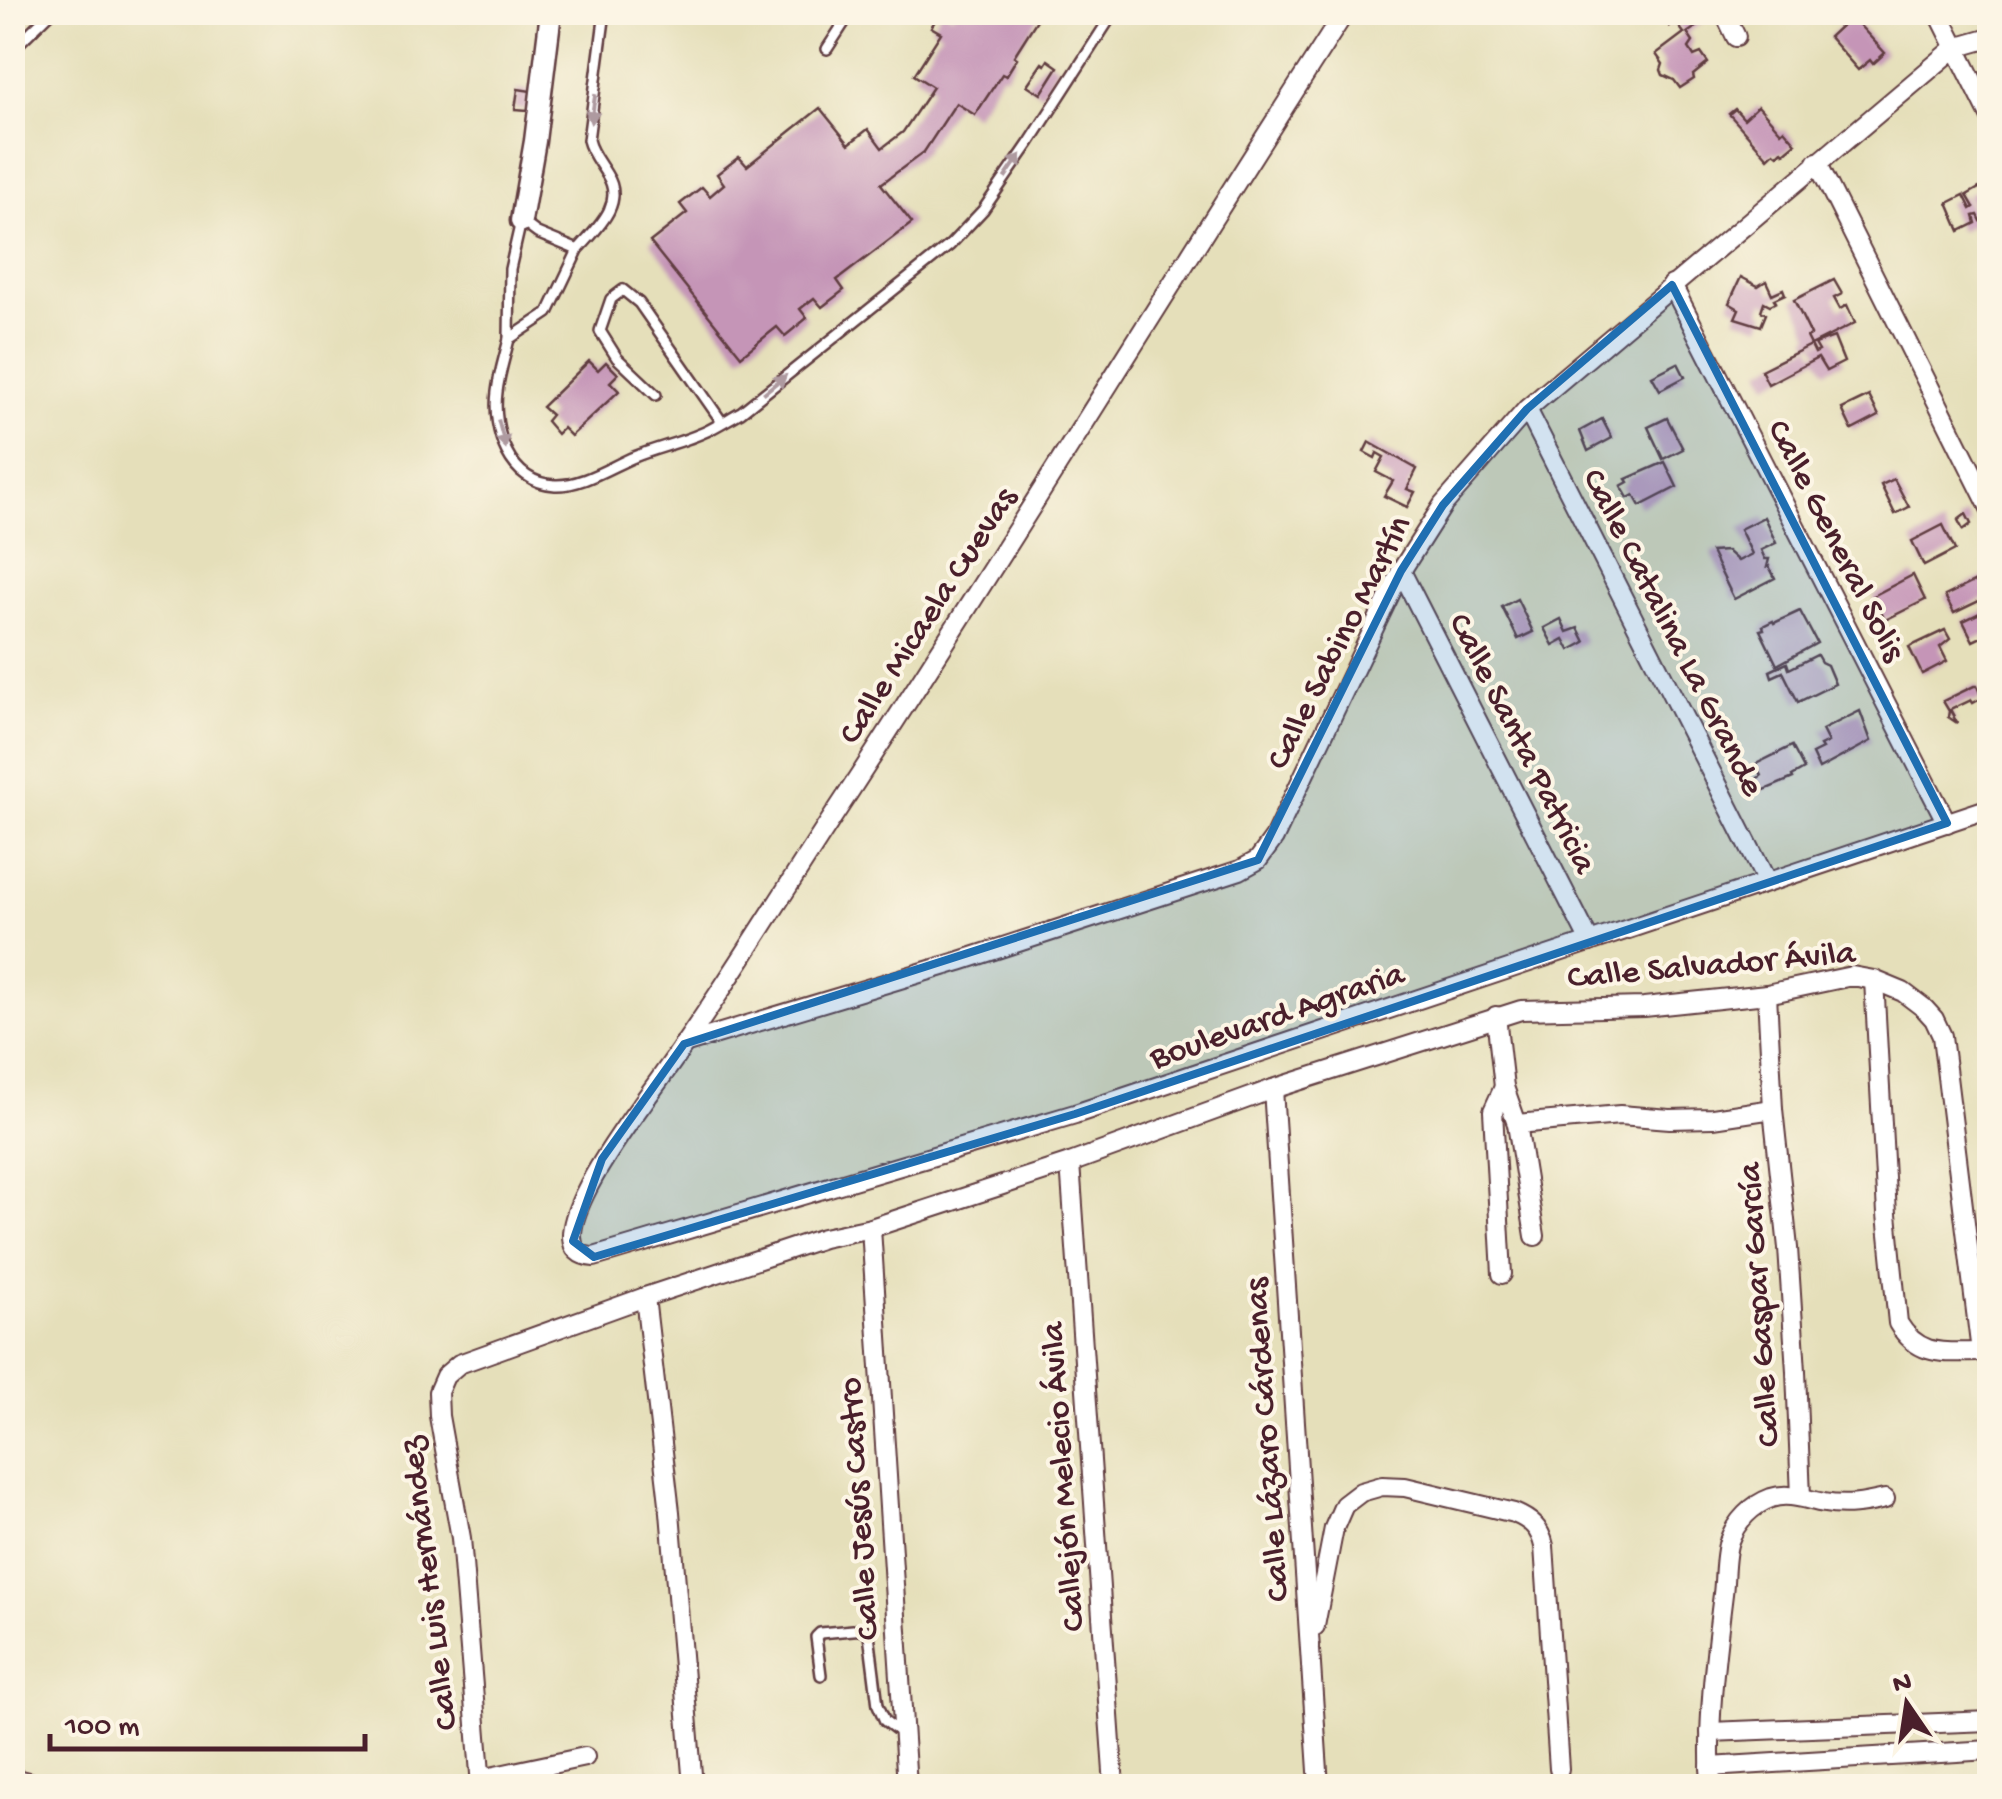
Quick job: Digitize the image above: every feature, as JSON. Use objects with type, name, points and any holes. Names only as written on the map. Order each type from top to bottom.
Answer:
[{"type":"street","points":[[521,220],[551,12]]},
{"type":"street","name":"Calle Micaela Cuevas","points":[[579,1251],[572,1241],[572,1224],[602,1159],[684,1044],[996,566],[1345,12]]},
{"type":"street","points":[[1724,12],[1736,37]]},
{"type":"street","points":[[1938,12],[1990,116]]},
{"type":"street","name":"Calle Sabino Martín","points":[[684,1044],[960,961],[1240,870],[1258,860],[1274,838],[1401,571],[1444,505],[1528,409],[1955,48],[1990,38]]},
{"type":"street","points":[[1817,162],[1990,508]]},
{"type":"street","name":"Calle General Solis","points":[[1672,286],[1948,823]]},
{"type":"street","name":"Calle Catalina La Grande","points":[[1528,409],[1768,882]]},
{"type":"street","name":"Calle Santa Patricia","points":[[1401,571],[1590,942]]},
{"type":"street","name":"Boulevard Agraria","points":[[579,1251],[585,1257],[594,1257],[1075,1114],[1990,808]]},
{"type":"street","name":"Calle Salvador Ávila","points":[[871,1228],[1496,1016],[1520,1010],[1644,1007],[1767,994],[1852,976],[1903,992],[1934,1019],[1942,1036],[1985,1351]]},
{"type":"street","points":[[1874,980],[1886,1214],[1898,1323],[1920,1347],[1940,1352],[1985,1351]]},
{"type":"street","name":"Calle Gaspar García","points":[[1767,994],[1773,1109],[1790,1266],[1800,1497]]},
{"type":"street","points":[[1496,1016],[1504,1086],[1517,1124],[1535,1236]]},
{"type":"street","points":[[1502,1274],[1493,1111],[1504,1086]]},
{"type":"street","name":"Calle Lázaro Cárdenas","points":[[1273,1089],[1319,1786]]},
{"type":"street","name":"Calle Gaspar García","points":[[1517,1124],[1620,1116],[1713,1118],[1773,1109]]},
{"type":"street","name":"Callejón Melecio Ávila","points":[[1070,1162],[1114,1786]]},
{"type":"street","points":[[694,1786],[670,1512],[644,1297],[823,1238],[871,1228]]},
{"type":"street","name":"Calle Jesús Castro","points":[[871,1228],[906,1786]]},
{"type":"street","name":"Calle Luis Hernández","points":[[481,1782],[461,1538],[438,1392],[445,1376],[459,1364],[644,1297]]},
{"type":"street","points":[[1310,1650],[1334,1528],[1344,1505],[1360,1492],[1382,1486],[1405,1488],[1526,1518],[1536,1526],[1544,1546],[1559,1769]]},
{"type":"street","points":[[1885,1500],[1854,1506],[1776,1496],[1753,1506],[1729,1541],[1710,1732],[1710,1777],[1990,1750]]},
{"type":"street","points":[[1710,1732],[1990,1721]]},
{"type":"street","points":[[481,1782],[585,1757]]},
{"type":"street","points":[[12,1778],[43,1786]]},
{"type":"lane","points":[[12,50],[51,12]]},
{"type":"lane","points":[[509,339],[548,313],[578,250],[607,217],[614,202],[611,180],[590,150],[588,140],[605,12]]},
{"type":"lane","points":[[828,49],[851,12]]},
{"type":"lane","points":[[578,250],[536,233],[521,220],[510,269],[509,339],[496,394],[499,427],[517,470],[531,480],[556,486],[705,432],[741,412],[935,257],[982,210],[1114,12]]},
{"type":"lane","points":[[656,395],[617,358],[600,331],[611,300],[623,290],[639,303],[722,422]]},
{"type":"lane","points":[[821,1675],[816,1637],[820,1633],[864,1629],[870,1634],[878,1705],[885,1721],[903,1735]]},
{"type":"highlighted area","points":[[1672,285],[1947,823],[1075,1114],[594,1257],[573,1241],[602,1159],[684,1044],[1258,860],[1401,571],[1443,505],[1527,409]]},
{"type":"building","points":[[941,12],[952,16],[954,12],[1042,12],[1006,76],[1002,74],[975,115],[956,103],[924,152],[881,184],[912,223],[837,280],[844,290],[822,307],[814,298],[800,309],[807,318],[785,336],[777,327],[741,356],[650,242],[687,213],[680,204],[702,187],[710,196],[724,184],[717,174],[739,157],[747,166],[820,108],[849,144],[868,129],[882,148],[903,132],[933,87],[914,75],[941,33],[931,27]]},
{"type":"building","points":[[1683,12],[1698,12],[1703,22],[1687,33],[1693,42],[1689,48],[1694,56],[1701,53],[1708,63],[1680,88],[1663,75],[1663,64],[1656,54],[1684,33],[1675,21],[1669,26],[1667,21]]},
{"type":"building","points":[[1851,16],[1885,53],[1858,70],[1829,37],[1843,24],[1841,21]]},
{"type":"building","points":[[1048,60],[1058,67],[1041,94],[1027,85]]},
{"type":"building","points":[[518,89],[531,91],[528,110],[515,109]]},
{"type":"building","points":[[1758,106],[1796,143],[1784,153],[1774,152],[1768,158],[1729,114],[1735,109],[1744,119]]},
{"type":"building","points":[[1985,189],[1990,198],[1990,216],[1981,221],[1978,215],[1974,216],[1976,223],[1960,231],[1948,203],[1964,195],[1971,209],[1974,207],[1967,195]]},
{"type":"building","points":[[1741,277],[1758,286],[1766,281],[1772,294],[1783,289],[1785,294],[1774,299],[1776,302],[1764,302],[1761,311],[1766,314],[1761,326],[1735,318],[1739,309],[1729,303]]},
{"type":"building","points":[[1834,280],[1842,294],[1834,298],[1840,309],[1847,305],[1855,323],[1811,345],[1807,337],[1811,335],[1794,300]]},
{"type":"building","points":[[1834,337],[1844,362],[1826,371],[1818,358],[1768,384],[1761,370],[1811,345],[1815,353],[1819,351],[1815,344]]},
{"type":"building","points":[[589,361],[598,370],[606,362],[618,374],[610,382],[619,391],[571,436],[563,428],[557,434],[546,421],[551,415],[542,407]]},
{"type":"building","points":[[1678,363],[1685,377],[1660,390],[1652,376]]},
{"type":"building","points":[[1869,396],[1879,416],[1852,430],[1842,409]]},
{"type":"building","points":[[1667,418],[1683,449],[1663,459],[1648,427]]},
{"type":"building","points":[[1602,419],[1612,438],[1588,451],[1580,431]]},
{"type":"building","points":[[1369,442],[1417,469],[1407,489],[1415,492],[1407,507],[1384,496],[1393,481],[1376,472],[1384,457],[1377,453],[1375,458],[1364,452]]},
{"type":"building","points":[[1665,462],[1677,487],[1640,506],[1634,495],[1628,498],[1621,486],[1628,482],[1626,479]]},
{"type":"building","points":[[1894,479],[1909,507],[1895,514],[1881,485]]},
{"type":"building","points":[[1966,514],[1971,524],[1963,530],[1958,520]]},
{"type":"building","points":[[1764,517],[1776,543],[1761,550],[1769,559],[1767,567],[1775,578],[1734,599],[1711,552],[1727,551],[1738,561],[1752,554],[1740,529]]},
{"type":"building","points":[[1943,525],[1955,550],[1924,566],[1912,541]]},
{"type":"building","points":[[1990,574],[1990,599],[1954,613],[1945,596]]},
{"type":"building","points":[[1913,575],[1925,600],[1885,620],[1873,596]]},
{"type":"building","points":[[1517,599],[1533,632],[1518,639],[1502,607]]},
{"type":"building","points":[[1990,608],[1990,633],[1973,641],[1963,621]]},
{"type":"building","points":[[1800,611],[1817,643],[1777,665],[1760,630]]},
{"type":"building","points":[[1561,619],[1567,632],[1578,628],[1585,642],[1570,650],[1564,639],[1553,645],[1544,628]]},
{"type":"building","points":[[1945,630],[1950,639],[1940,647],[1947,661],[1922,674],[1909,647]]},
{"type":"building","points":[[1817,655],[1827,665],[1835,684],[1798,702],[1783,672],[1772,677],[1770,671],[1787,663],[1789,669]]},
{"type":"building","points":[[1974,686],[1982,698],[1950,710],[1957,723],[1948,717],[1943,701]]},
{"type":"building","points":[[1860,711],[1871,741],[1819,769],[1812,754],[1828,742],[1822,730]]},
{"type":"building","points":[[1792,746],[1804,769],[1760,792],[1754,780],[1761,776],[1756,764]]}]
